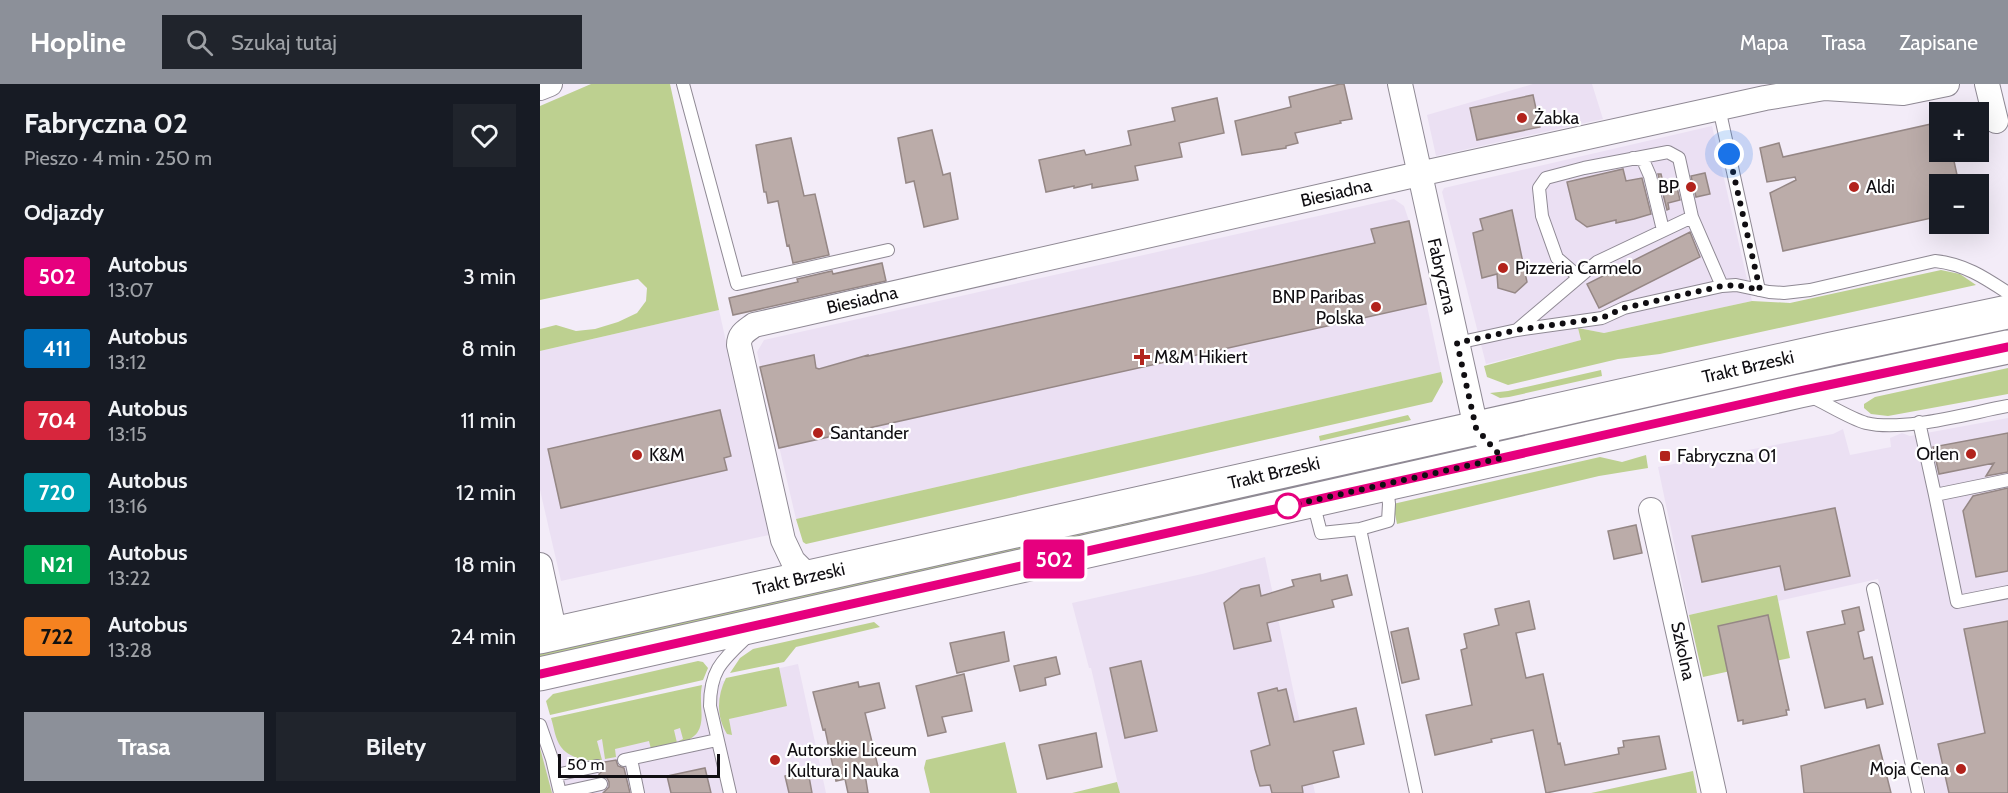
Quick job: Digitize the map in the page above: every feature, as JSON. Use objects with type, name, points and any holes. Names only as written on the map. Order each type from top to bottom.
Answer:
[{"type":"main road","name":"Trakt Brzeski","points":[[546,622],[809,577],[1830,349],[2008,312]]},
{"type":"main road","name":"Trakt Brzeski","points":[[540,674],[1800,391],[2008,347]]},
{"type":"street","points":[[540,88],[550,84]]},
{"type":"street","name":"Fabryczna","points":[[1400,84],[1476,428],[1502,458]]},
{"type":"street","name":"Biesiadna","points":[[809,577],[793,561],[787,551],[739,345],[742,333],[754,325],[1419,174],[1817,88],[1904,93],[1947,84]]},
{"type":"street","points":[[1987,84],[1996,122]]},
{"type":"street","name":"Szkolna","points":[[1652,510],[1714,793]]},
{"type":"street","points":[[540,565],[546,622]]},
{"type":"lane","points":[[683,84],[736,285],[888,250]]},
{"type":"lane","points":[[1719,108],[1760,290]]},
{"type":"lane","points":[[1579,277],[1557,258],[1542,216],[1539,188],[1546,178],[1668,152],[1679,158],[1692,216],[1722,286]]},
{"type":"lane","points":[[1632,158],[1643,160],[1649,171],[1663,230]]},
{"type":"lane","points":[[1517,330],[1597,262],[1692,216]]},
{"type":"lane","points":[[1457,343],[1517,330],[1602,318],[1624,308],[1722,286],[1737,285],[1784,293],[1809,290],[1935,261],[1952,262],[1972,270],[2008,293]]},
{"type":"lane","points":[[1800,391],[1865,422],[1889,425],[2008,406]]},
{"type":"lane","points":[[1919,422],[1957,602],[2008,592]]},
{"type":"lane","points":[[1935,495],[2008,480]]},
{"type":"lane","points":[[1313,501],[1321,533],[1360,529],[1388,521],[1387,484]]},
{"type":"lane","points":[[1360,529],[1416,793]]},
{"type":"lane","points":[[1873,589],[1918,793]]},
{"type":"lane","points":[[730,793],[710,706],[712,679],[721,663],[760,625]]},
{"type":"lane","points":[[540,725],[560,793],[601,784]]},
{"type":"lane","points":[[633,785],[627,760],[717,740]]},
{"type":"lane","points":[[556,775],[597,766]]},
{"type":"shaded area","points":[[1533,84],[1592,84],[1603,119],[1436,156],[1427,115]]},
{"type":"shaded area","points":[[1712,126],[1752,301],[1604,333],[1578,328],[1582,340],[1486,364],[1442,192],[1444,188]]},
{"type":"shaded area","points":[[1394,199],[1404,206],[1409,221],[1441,372],[796,519],[757,352],[764,340]]},
{"type":"shaded area","points":[[719,310],[769,535],[561,581],[540,490],[540,351]]},
{"type":"shaded area","points":[[2008,418],[2008,793],[1926,793],[1878,579],[1778,601],[1776,595],[1689,615],[1658,467],[1833,434],[1843,429],[1850,455],[1891,447],[1890,438],[1902,433],[1910,436]]},
{"type":"shaded area","points":[[1265,557],[1315,793],[1120,793],[1091,668],[1089,668],[1072,603],[1202,574]]},
{"type":"shaded area","points":[[798,664],[826,793],[540,793],[540,722]]},
{"type":"green space","points":[[591,84],[670,84],[719,310],[540,351],[540,329],[556,325],[576,331],[595,329],[637,313],[646,301],[647,288],[638,279],[540,300],[540,106]]},
{"type":"green space","points":[[1941,270],[1960,274],[1976,285],[1660,354],[1618,359],[1508,385],[1487,377],[1484,366],[1581,340],[1578,328],[1604,333],[1752,301],[1790,303]]},
{"type":"green space","points":[[2008,368],[2008,394],[1888,416],[1871,414],[1864,408],[1864,404],[1875,397]]},
{"type":"green space","points":[[1601,370],[1602,376],[1509,397],[1500,398],[1490,393],[1508,391]]},
{"type":"green space","points":[[1441,372],[1443,382],[1432,402],[806,544],[803,542],[796,519]]},
{"type":"green space","points":[[1408,415],[1411,420],[1320,441],[1319,436]]},
{"type":"green space","points":[[1418,452],[1421,465],[540,662],[540,649]]},
{"type":"green space","points":[[1646,455],[1648,468],[1599,476],[1397,524],[1393,504],[1600,457],[1622,462]]},
{"type":"green space","points":[[1777,595],[1790,658],[1703,677],[1689,615]]},
{"type":"green space","points":[[874,622],[880,627],[796,647],[784,662],[730,673],[740,658],[753,649]]},
{"type":"green space","points":[[698,661],[703,662],[708,668],[703,680],[550,715],[546,701],[553,694]]},
{"type":"green space","points":[[779,667],[787,706],[729,719],[732,735],[727,734],[719,713],[721,692],[726,678]]},
{"type":"green space","points":[[702,685],[700,727],[690,739],[679,743],[683,739],[680,728],[674,730],[677,743],[651,749],[649,741],[615,749],[616,757],[605,759],[602,739],[597,741],[602,760],[597,761],[574,757],[561,747],[557,740],[551,718]]},
{"type":"green space","points":[[1005,742],[1017,793],[930,793],[924,768],[926,760]]},
{"type":"green space","points":[[540,748],[552,793],[540,793]]},
{"type":"green space","points":[[1693,771],[1697,793],[1591,793]]},
{"type":"green space","points":[[1117,782],[1120,793],[1072,793]]},
{"type":"building","points":[[1344,84],[1352,119],[1295,133],[1298,143],[1286,146],[1286,148],[1242,155],[1235,121],[1291,107],[1289,97]]},
{"type":"building","points":[[1533,95],[1540,127],[1477,140],[1470,108]]},
{"type":"building","points":[[1217,98],[1224,133],[1179,143],[1182,157],[1135,166],[1138,180],[1092,188],[1092,184],[1074,188],[1074,186],[1046,192],[1039,160],[1084,150],[1086,155],[1131,145],[1128,131],[1175,121],[1172,108]]},
{"type":"building","name":"Aldi","points":[[1929,124],[1929,162],[1954,162],[1957,174],[1929,174],[1929,219],[1783,251],[1770,193],[1796,180],[1795,177],[1767,182],[1760,148],[1779,143],[1783,157]]},
{"type":"building","points":[[932,130],[943,175],[950,173],[958,219],[924,227],[914,181],[906,183],[898,138]]},
{"type":"building","points":[[791,138],[804,196],[815,194],[829,255],[793,263],[789,245],[787,246],[778,201],[768,203],[766,192],[764,192],[756,145]]},
{"type":"building","points":[[1623,169],[1626,181],[1642,178],[1651,214],[1616,223],[1616,220],[1587,227],[1576,219],[1567,182]]},
{"type":"building","points":[[1705,173],[1710,194],[1696,197],[1691,176]]},
{"type":"building","points":[[1658,174],[1661,174],[1663,182],[1675,179],[1680,200],[1668,203],[1669,209],[1667,210]]},
{"type":"building","points":[[1512,210],[1527,282],[1515,293],[1498,288],[1497,274],[1482,278],[1473,233],[1483,230],[1480,219]]},
{"type":"building","points":[[1409,221],[1426,304],[779,448],[760,367],[814,355],[816,368],[819,369],[868,355],[1375,243],[1371,229]]},
{"type":"building","points":[[1690,232],[1700,257],[1599,308],[1587,284]]},
{"type":"building","points":[[882,263],[886,281],[733,315],[729,298],[798,282],[797,279]]},
{"type":"building","points":[[720,410],[731,456],[724,458],[727,470],[561,508],[548,449]]},
{"type":"building","name":"Orlen","points":[[2008,433],[2008,472],[1986,476],[1994,463],[1939,474],[1933,447]]},
{"type":"building","points":[[2008,488],[2008,571],[1976,577],[1963,511],[1973,496]]},
{"type":"building","points":[[1835,508],[1850,576],[1785,590],[1780,566],[1702,582],[1692,536]]},
{"type":"building","points":[[1636,525],[1642,553],[1614,559],[1608,531]]},
{"type":"building","points":[[1320,574],[1321,581],[1347,575],[1352,595],[1332,600],[1334,607],[1267,623],[1271,641],[1234,649],[1224,603],[1241,589],[1259,585],[1261,596],[1294,586],[1292,580]]},
{"type":"building","points":[[1529,601],[1535,629],[1516,633],[1526,678],[1543,674],[1558,744],[1560,743],[1565,765],[1619,754],[1618,748],[1624,747],[1623,741],[1659,736],[1666,769],[1546,793],[1533,730],[1435,755],[1426,715],[1472,705],[1461,650],[1467,648],[1464,634],[1499,625],[1495,609]]},
{"type":"building","points":[[1859,607],[1864,630],[1858,632],[1864,659],[1872,657],[1883,704],[1867,708],[1865,699],[1825,708],[1807,632],[1845,624],[1842,611]]},
{"type":"building","points":[[1768,615],[1789,710],[1786,710],[1787,715],[1743,724],[1743,720],[1738,721],[1718,626]]},
{"type":"building","points":[[2008,621],[2008,793],[1949,793],[1938,744],[1985,733],[1964,629]]},
{"type":"building","points":[[1408,628],[1419,679],[1402,683],[1391,632]]},
{"type":"building","points":[[1004,632],[1009,661],[957,673],[950,643]]},
{"type":"building","points":[[1056,657],[1060,674],[1045,678],[1046,685],[1020,691],[1014,666]]},
{"type":"building","points":[[1141,661],[1157,731],[1125,738],[1110,668]]},
{"type":"building","points":[[964,674],[972,711],[942,717],[946,732],[928,736],[916,686]]},
{"type":"building","points":[[858,682],[859,687],[879,683],[885,708],[865,713],[879,771],[865,774],[868,793],[848,793],[845,779],[836,781],[825,729],[823,730],[813,692]]},
{"type":"building","points":[[1277,688],[1278,691],[1286,689],[1294,722],[1356,708],[1364,744],[1333,751],[1339,777],[1302,786],[1303,793],[1272,793],[1270,785],[1260,786],[1251,751],[1270,745],[1258,693]]},
{"type":"building","points":[[1096,733],[1102,767],[1047,779],[1039,745]]},
{"type":"building","points":[[1879,745],[1891,793],[1804,793],[1801,766]]},
{"type":"building","points":[[616,760],[618,766],[624,768],[630,793],[603,793],[609,787],[609,782],[607,778],[599,774],[605,769],[604,762]]},
{"type":"building","points":[[705,768],[711,793],[671,793],[667,776]]},
{"type":"building","points":[[808,771],[812,793],[789,793],[785,776]]},
{"type":"bus line","name":"502","points":[[540,674],[1800,391],[2008,347]]},
{"type":"place","name":"Żabka","points":[[1522,118]]},
{"type":"place","name":"BP","points":[[1691,187]]},
{"type":"place","name":"Aldi","points":[[1854,187]]},
{"type":"place","name":"Pizzeria Carmelo","points":[[1503,268]]},
{"type":"place","name":"BNP Paribas Polska","points":[[1376,307]]},
{"type":"place","name":"M&M Hikiert","points":[[1142,357]]},
{"type":"place","name":"Santander","points":[[818,433]]},
{"type":"place","name":"Orlen","points":[[1971,454]]},
{"type":"place","name":"K&M","points":[[637,455]]},
{"type":"place","name":"Fabryczna 01","points":[[1665,456]]},
{"type":"place","name":"Autorskie Liceum Kultura i Nauka","points":[[775,760]]},
{"type":"place","name":"Moja Cena","points":[[1961,769]]},
{"type":"route","points":[[1288,506],[1502,458],[1476,428],[1457,343],[1517,330],[1602,318],[1624,308],[1722,286],[1737,285],[1760,290],[1729,154]]}]
